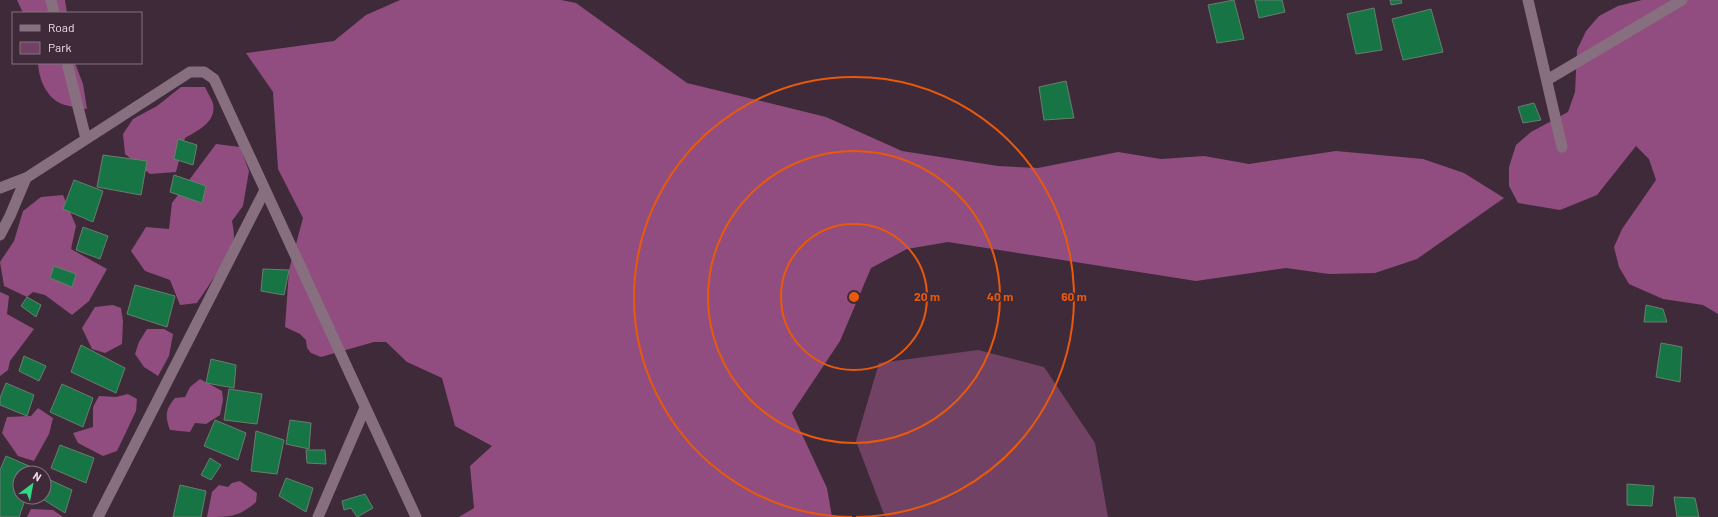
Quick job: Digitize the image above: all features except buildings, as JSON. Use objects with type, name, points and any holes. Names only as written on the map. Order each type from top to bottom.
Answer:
[{"type":"street","points":[[51,0],[54,12]]},
{"type":"street","points":[[1528,0],[1562,147]]},
{"type":"street","points":[[1547,80],[1682,0]]},
{"type":"street","points":[[67,64],[86,140]]},
{"type":"street","points":[[0,188],[26,178],[190,72],[204,72],[214,79],[416,517]]},
{"type":"street","points":[[0,235],[10,216],[26,178]]},
{"type":"street","points":[[98,517],[266,190]]},
{"type":"street","points":[[318,517],[365,408]]},
{"type":"green space","points":[[978,350],[1044,367],[1095,443],[1108,517],[885,517],[856,441],[879,363]]},
{"type":"shaded area","points":[[17,0],[65,0],[67,12],[23,12]]},
{"type":"shaded area","points":[[400,0],[561,0],[576,3],[687,83],[826,117],[902,151],[998,166],[1038,168],[1118,152],[1161,159],[1204,156],[1249,164],[1336,151],[1423,159],[1464,173],[1504,198],[1417,259],[1375,273],[1329,274],[1286,268],[1196,281],[948,242],[907,249],[871,268],[840,341],[792,413],[827,488],[832,517],[459,517],[474,508],[470,466],[492,446],[455,426],[442,378],[407,362],[386,342],[374,342],[321,357],[311,353],[307,348],[306,340],[300,334],[285,327],[289,270],[303,218],[278,169],[273,92],[246,53],[334,41],[366,15]]},
{"type":"shaded area","points":[[1642,0],[1718,0],[1718,314],[1703,305],[1663,299],[1629,284],[1619,267],[1614,247],[1622,229],[1656,180],[1649,159],[1636,146],[1597,195],[1560,210],[1518,203],[1509,186],[1509,167],[1516,145],[1531,132],[1568,112],[1575,92],[1577,50],[1586,31],[1599,16],[1618,6]]},
{"type":"shaded area","points":[[38,64],[75,64],[83,84],[87,109],[65,105],[53,99],[42,82]]},
{"type":"shaded area","points":[[181,87],[205,87],[213,104],[212,116],[205,125],[185,138],[176,172],[150,174],[125,154],[123,134],[133,119],[157,106]]},
{"type":"shaded area","points":[[216,144],[240,147],[249,171],[243,206],[232,221],[234,237],[232,244],[213,280],[197,303],[180,305],[170,280],[145,271],[131,251],[146,227],[169,229],[172,203]]},
{"type":"shaded area","points":[[63,195],[76,226],[71,249],[107,269],[89,301],[72,315],[45,295],[33,292],[27,297],[4,286],[0,262],[14,241],[23,211],[41,197]]},
{"type":"shaded area","points":[[0,292],[9,296],[7,314],[34,329],[10,361],[8,370],[0,376]]},
{"type":"shaded area","points":[[113,305],[121,308],[123,321],[122,344],[105,353],[92,349],[82,328],[95,307]]},
{"type":"shaded area","points":[[147,329],[164,329],[173,334],[169,356],[158,376],[144,367],[135,354],[139,342]]},
{"type":"shaded area","points":[[200,379],[222,391],[223,400],[220,415],[206,424],[195,423],[190,432],[170,430],[167,421],[169,406],[175,398],[185,397],[190,387]]},
{"type":"shaded area","points":[[128,394],[137,399],[136,411],[117,451],[103,456],[78,443],[73,433],[93,427],[93,407],[99,396],[116,397]]},
{"type":"shaded area","points":[[38,408],[53,418],[49,434],[34,461],[18,456],[2,433],[7,417],[31,416]]},
{"type":"shaded area","points":[[240,481],[257,493],[256,502],[244,511],[234,515],[207,517],[212,492],[219,485],[228,487],[232,483]]},
{"type":"shaded area","points":[[31,509],[53,510],[63,517],[27,517]]}]
